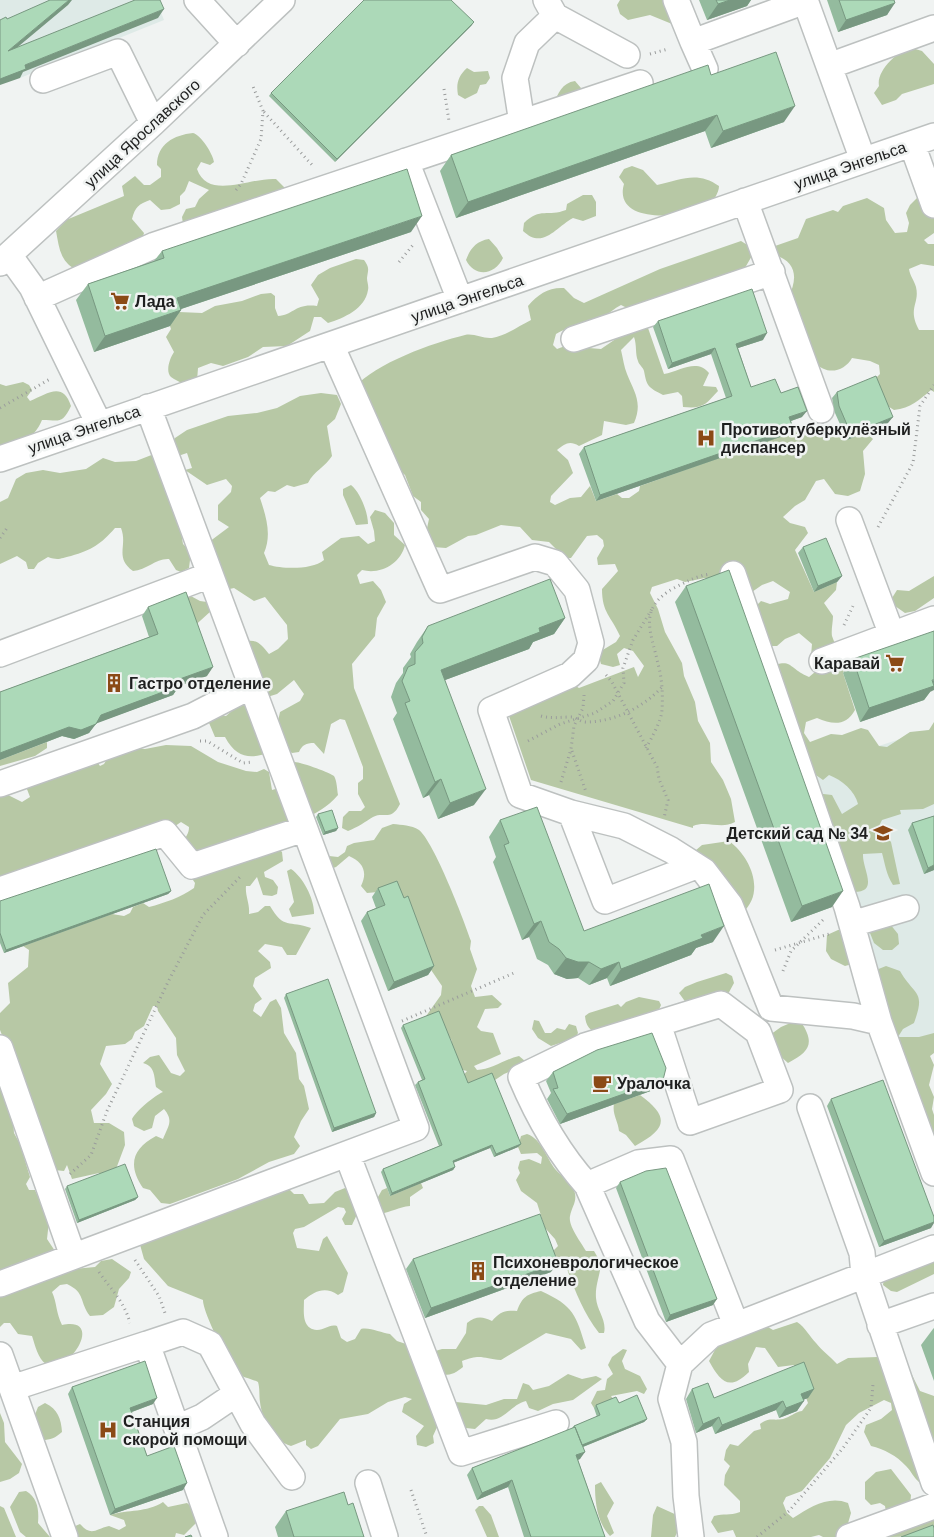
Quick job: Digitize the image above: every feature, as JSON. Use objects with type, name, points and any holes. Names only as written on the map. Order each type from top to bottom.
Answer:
[{"type":"street","points":[[197,0],[237,44]]},
{"type":"street","name":"улица Ярославского","points":[[4,259],[153,123],[282,0]]},
{"type":"street","points":[[676,0],[705,69]]},
{"type":"street","points":[[693,42],[805,0],[863,160]]},
{"type":"street","points":[[522,123],[515,78],[527,43],[550,8],[628,55]]},
{"type":"street","points":[[829,66],[934,28]]},
{"type":"street","points":[[42,80],[118,52],[153,123]]},
{"type":"street","points":[[37,298],[155,245],[640,84]]},
{"type":"street","points":[[923,140],[934,205]]},
{"type":"street","name":"улица Энгельса","points":[[0,459],[923,140]]},
{"type":"street","points":[[406,161],[460,300]]},
{"type":"street","points":[[745,201],[821,410]]},
{"type":"street","points":[[4,259],[37,298],[99,424]]},
{"type":"street","points":[[574,339],[772,272]]},
{"type":"street","points":[[331,345],[440,590],[535,557],[555,563],[577,590],[591,643],[582,663],[570,675],[491,710],[520,795],[570,812],[624,826],[704,871],[730,905],[768,1002]]},
{"type":"street","points":[[0,1284],[416,1128],[148,407]]},
{"type":"street","points":[[848,520],[892,635]]},
{"type":"street","points":[[733,574],[842,891],[879,1022],[934,1173]]},
{"type":"street","points":[[0,654],[210,575]]},
{"type":"street","points":[[822,661],[934,619]]},
{"type":"street","points":[[0,784],[193,716],[251,686]]},
{"type":"street","points":[[570,812],[605,901],[696,866]]},
{"type":"street","points":[[0,890],[165,833],[192,866],[304,828]]},
{"type":"street","points":[[852,924],[906,908]]},
{"type":"street","points":[[742,1020],[768,1002],[879,1022]]},
{"type":"street","points":[[658,1024],[690,1122],[780,1090],[758,1032],[721,1004],[585,1046],[522,1076],[529,1096],[571,1167],[587,1185],[647,1321],[680,1364]]},
{"type":"street","points":[[0,1048],[50,1191],[78,1255]]},
{"type":"street","points":[[810,1107],[862,1253],[864,1275],[934,1483]]},
{"type":"street","points":[[347,1154],[461,1453],[556,1423]]},
{"type":"street","points":[[587,1185],[638,1163],[671,1158],[736,1325]]},
{"type":"street","points":[[687,1534],[684,1442],[671,1399],[680,1364],[711,1335],[934,1248]]},
{"type":"street","points":[[880,1325],[934,1306]]},
{"type":"street","points":[[12,1388],[183,1332],[210,1344],[253,1424],[292,1477]]},
{"type":"street","points":[[157,1340],[177,1428],[215,1537]]},
{"type":"street","points":[[0,1355],[65,1537]]},
{"type":"street","points":[[177,1428],[202,1417],[236,1394]]},
{"type":"street","points":[[368,1483],[385,1537]]},
{"type":"street","points":[[849,1537],[934,1506]]},
{"type":"path","points":[[628,55],[644,56],[693,42]]},
{"type":"path","points":[[252,84],[263,111],[330,186]]},
{"type":"path","points":[[444,89],[453,146]]},
{"type":"path","points":[[229,197],[242,184],[261,139],[263,111]]},
{"type":"path","points":[[0,408],[70,367]]},
{"type":"path","points":[[862,554],[913,463],[920,406],[934,385]]},
{"type":"path","points":[[0,538],[7,528]]},
{"type":"path","points":[[504,748],[519,745],[560,724],[578,720],[595,713],[613,701],[624,684],[623,668],[633,640],[661,596],[698,576],[716,573],[733,574]]},
{"type":"path","points":[[843,626],[852,612],[854,602]]},
{"type":"path","points":[[646,748],[662,712],[662,687],[648,622],[656,604]]},
{"type":"path","points":[[582,663],[608,677],[658,767],[659,779],[668,800],[663,819],[649,839]]},
{"type":"path","points":[[570,812],[566,768],[574,726],[584,708],[582,663]]},
{"type":"path","points":[[578,720],[585,722],[609,718],[628,711],[645,704],[662,687]]},
{"type":"path","points":[[197,741],[207,741],[243,763],[279,761]]},
{"type":"path","points":[[570,812],[585,785],[571,749]]},
{"type":"path","points":[[50,1191],[90,1155],[107,1111],[168,982],[203,915],[245,873]]},
{"type":"path","points":[[768,1002],[791,951],[832,910],[842,891]]},
{"type":"path","points":[[751,957],[827,935],[852,924]]},
{"type":"path","points":[[379,1031],[514,973]]},
{"type":"path","points":[[78,1255],[122,1301],[128,1313],[132,1330],[140,1340],[157,1340],[169,1323],[159,1296],[143,1270],[117,1240]]},
{"type":"path","points":[[757,1537],[789,1510],[844,1448],[871,1408],[873,1379]]},
{"type":"path","points":[[411,1490],[427,1537]]},
{"type":"shaded area","points":[[0,0],[156,0],[164,20],[20,78],[0,27]]},
{"type":"shaded area","name":"Детский сад № 34","points":[[934,728],[934,1038],[901,1049],[811,768]]},
{"type":"green space","points":[[620,0],[671,0],[672,24],[650,15],[628,20],[620,14],[617,5]]},
{"type":"green space","points":[[912,48],[922,51],[934,64],[934,84],[902,94],[896,100],[882,105],[874,93],[879,86],[879,80],[884,68],[895,57]]},
{"type":"green space","points":[[467,68],[474,72],[488,71],[490,78],[486,84],[480,85],[477,93],[465,99],[458,95],[457,87],[458,80]]},
{"type":"green space","points":[[575,81],[581,88],[575,96],[554,104],[564,86]]},
{"type":"green space","points":[[193,133],[200,137],[206,145],[214,162],[210,165],[201,162],[197,169],[203,179],[210,184],[220,186],[276,179],[285,188],[281,198],[183,224],[182,217],[186,209],[195,207],[199,199],[209,190],[189,181],[185,191],[180,196],[180,204],[170,209],[161,210],[150,200],[136,209],[132,219],[144,233],[142,240],[75,269],[70,266],[61,253],[56,231],[66,220],[124,196],[122,186],[135,176],[144,185],[150,185],[161,177],[161,169],[157,165],[163,146],[173,138]]},
{"type":"green space","points":[[632,166],[643,170],[657,185],[682,179],[697,178],[711,181],[719,186],[718,192],[707,206],[684,214],[654,215],[640,213],[629,207],[623,197],[624,184],[619,177],[624,169]]},
{"type":"green space","points":[[934,181],[934,233],[924,240],[928,244],[934,244],[934,266],[921,264],[909,269],[917,293],[914,311],[916,323],[919,330],[934,330],[934,392],[931,390],[910,405],[894,410],[886,405],[872,382],[880,374],[879,365],[870,361],[852,358],[840,369],[830,371],[825,370],[816,363],[805,342],[788,298],[793,284],[794,272],[788,262],[775,255],[775,246],[798,238],[806,219],[833,210],[838,212],[843,206],[867,198],[884,208],[886,220],[895,233],[907,232],[909,223],[906,213],[910,205]]},
{"type":"green space","points":[[583,195],[592,195],[596,202],[596,216],[583,221],[573,218],[543,238],[530,236],[523,231],[524,223],[535,215],[566,210],[567,204]]},
{"type":"green space","points":[[489,239],[503,258],[490,271],[480,272],[474,270],[466,260],[469,252],[480,242]]},
{"type":"green space","points":[[741,241],[749,246],[753,254],[742,273],[722,278],[716,277],[700,289],[690,286],[675,295],[669,293],[657,301],[629,309],[621,305],[592,324],[561,331],[556,334],[553,345],[557,349],[584,339],[589,348],[601,349],[639,323],[648,328],[664,374],[699,366],[709,373],[703,386],[716,387],[718,391],[710,400],[699,407],[683,407],[682,396],[678,392],[663,395],[654,390],[647,384],[637,355],[634,337],[621,350],[626,371],[638,403],[637,416],[634,423],[626,425],[604,421],[602,435],[579,446],[567,443],[557,450],[568,460],[573,473],[551,496],[550,502],[555,505],[570,498],[581,497],[590,486],[596,501],[617,494],[622,498],[629,498],[639,491],[640,486],[805,427],[815,428],[827,437],[842,429],[847,440],[866,432],[873,439],[863,451],[865,474],[860,491],[848,496],[835,494],[824,479],[816,481],[805,500],[783,517],[790,523],[805,527],[808,533],[795,550],[814,592],[837,582],[836,590],[824,603],[833,616],[832,636],[844,659],[845,668],[843,673],[855,710],[848,719],[839,723],[817,718],[806,722],[804,733],[810,742],[831,734],[842,735],[861,728],[868,730],[879,746],[887,747],[910,732],[929,730],[934,722],[934,804],[923,809],[900,810],[901,814],[882,820],[878,828],[891,842],[900,884],[893,885],[887,873],[882,853],[863,854],[868,885],[860,892],[851,892],[815,793],[832,795],[842,814],[858,804],[851,790],[839,780],[829,775],[823,780],[813,773],[766,670],[785,664],[809,677],[815,672],[817,663],[811,656],[812,644],[799,633],[785,639],[777,646],[771,646],[755,607],[761,601],[770,604],[788,599],[790,592],[773,581],[762,585],[749,594],[705,578],[685,582],[677,579],[652,587],[650,593],[658,609],[665,632],[682,663],[684,676],[695,702],[698,721],[710,743],[711,762],[723,780],[731,799],[735,822],[724,825],[698,824],[693,826],[693,828],[531,780],[509,716],[574,685],[579,688],[634,667],[638,677],[644,666],[633,651],[624,648],[617,654],[620,665],[613,667],[601,664],[599,657],[601,651],[616,642],[620,636],[605,609],[602,597],[602,589],[618,571],[615,564],[598,565],[597,558],[604,546],[603,540],[597,535],[587,536],[571,558],[565,558],[549,542],[532,540],[520,527],[501,525],[476,535],[468,536],[446,548],[433,547],[426,533],[429,519],[421,510],[421,502],[413,496],[405,475],[398,469],[381,434],[379,419],[354,388],[376,370],[390,362],[437,343],[465,335],[492,338],[512,331],[531,320],[528,306],[536,298],[549,290],[564,288],[574,298],[584,303],[660,269]]},
{"type":"green space","points":[[356,259],[364,260],[367,265],[368,288],[363,302],[353,312],[328,323],[321,317],[314,317],[310,331],[287,346],[263,347],[248,357],[223,366],[211,363],[198,368],[197,381],[182,384],[169,374],[169,364],[174,352],[166,337],[171,329],[168,320],[179,312],[202,313],[215,306],[271,293],[275,296],[275,308],[278,316],[288,314],[304,306],[317,306],[319,299],[311,285],[318,275],[330,268]]},
{"type":"green space","points":[[23,382],[29,385],[32,390],[27,397],[30,401],[48,393],[59,392],[68,398],[71,406],[62,419],[56,421],[42,420],[35,432],[25,440],[0,450],[0,384],[6,386]]},
{"type":"green space","points":[[321,393],[337,395],[341,404],[335,419],[327,426],[332,456],[313,475],[308,483],[294,487],[287,485],[275,492],[268,491],[260,498],[268,532],[264,553],[269,565],[297,568],[312,566],[324,560],[322,552],[341,538],[359,536],[368,544],[375,541],[370,517],[375,510],[385,513],[394,523],[394,535],[405,545],[399,557],[389,566],[376,571],[362,570],[357,575],[360,584],[373,581],[381,590],[386,602],[377,618],[375,636],[352,664],[354,688],[400,804],[394,813],[377,815],[348,831],[342,828],[343,817],[349,811],[361,811],[365,807],[358,794],[358,783],[363,779],[363,767],[345,720],[340,719],[331,724],[324,754],[314,743],[309,743],[301,748],[299,752],[292,753],[284,747],[266,754],[251,756],[237,752],[225,737],[215,737],[207,718],[213,715],[226,716],[234,709],[245,704],[277,726],[280,712],[300,701],[304,694],[294,680],[277,694],[264,698],[247,641],[257,642],[269,654],[278,649],[288,639],[287,625],[265,597],[254,601],[234,588],[221,591],[205,545],[229,527],[218,520],[218,505],[231,492],[232,486],[226,479],[207,485],[185,470],[192,468],[187,453],[175,457],[183,544],[191,552],[189,568],[181,572],[176,570],[169,559],[160,560],[143,569],[133,571],[124,561],[121,528],[115,528],[90,549],[60,559],[48,557],[38,563],[34,569],[28,569],[26,562],[17,556],[0,564],[0,502],[8,498],[16,479],[26,473],[43,470],[60,473],[86,469],[103,458],[115,462],[136,461],[167,449],[175,438],[187,430],[228,416],[257,413],[277,408],[300,396]]},
{"type":"green space","points":[[351,485],[363,503],[368,524],[356,525],[343,495],[343,489]]},
{"type":"green space","points":[[934,576],[934,598],[915,611],[905,613],[895,606],[892,598],[897,590],[909,591]]},
{"type":"green space","points":[[189,595],[200,601],[207,602],[211,611],[190,630],[182,597]]},
{"type":"green space","points":[[47,742],[47,748],[35,756],[0,766],[0,760]]},
{"type":"green space","points":[[166,745],[191,746],[218,762],[246,771],[257,772],[264,769],[269,772],[272,790],[279,788],[288,766],[294,762],[302,763],[334,776],[338,795],[317,812],[291,823],[237,837],[235,844],[277,847],[282,852],[283,861],[264,872],[265,877],[273,880],[278,887],[277,894],[272,896],[263,895],[257,877],[250,886],[246,886],[249,914],[258,912],[265,906],[270,906],[283,921],[311,928],[296,955],[287,955],[282,947],[265,944],[258,951],[270,962],[271,968],[255,978],[253,986],[262,999],[255,1004],[253,1011],[261,1017],[270,1002],[276,999],[281,1008],[284,1033],[296,1053],[299,1079],[304,1086],[309,1109],[294,1137],[300,1146],[294,1154],[269,1162],[238,1179],[170,1204],[161,1203],[150,1190],[143,1188],[138,1180],[134,1165],[135,1158],[142,1146],[156,1136],[163,1139],[169,1124],[169,1117],[164,1109],[155,1116],[152,1128],[144,1131],[134,1126],[132,1119],[137,1112],[150,1100],[163,1092],[156,1087],[150,1066],[143,1063],[150,1057],[159,1055],[171,1073],[180,1076],[185,1071],[177,1055],[176,1038],[158,1011],[157,1006],[153,1006],[144,1026],[135,1032],[132,1039],[125,1044],[106,1046],[100,1064],[112,1084],[106,1094],[91,1110],[94,1123],[109,1123],[124,1132],[125,1145],[116,1169],[101,1175],[99,1173],[72,1179],[67,1165],[64,1171],[54,1170],[0,1030],[0,1013],[10,1003],[8,983],[28,967],[29,950],[23,946],[112,914],[124,916],[130,913],[133,907],[143,903],[149,907],[167,902],[194,888],[195,883],[191,877],[185,878],[183,870],[182,850],[189,827],[181,822],[165,833],[0,890],[0,791],[22,802],[30,797],[25,784],[94,757],[100,766],[107,759],[132,748],[145,749]]},
{"type":"green space","points":[[393,824],[416,828],[425,837],[448,882],[471,941],[470,949],[477,969],[471,986],[475,997],[492,995],[502,1004],[498,1008],[485,1009],[477,1027],[481,1031],[493,1033],[501,1054],[474,1066],[477,1070],[482,1070],[519,1056],[525,1061],[524,1066],[504,1074],[492,1082],[465,1086],[462,1077],[467,1071],[458,1069],[451,1039],[424,1019],[441,995],[442,986],[378,892],[367,893],[361,886],[364,872],[361,864],[349,856],[336,867],[328,870],[325,859],[329,856],[338,857],[345,852],[347,846],[374,840],[382,828]]},
{"type":"green space","points":[[729,841],[744,856],[753,876],[753,896],[749,905],[742,913],[705,892],[693,877],[690,868],[689,856],[702,845]]},
{"type":"green space","points":[[291,869],[300,877],[307,889],[313,902],[314,914],[292,917],[289,909],[294,902],[287,871]]},
{"type":"green space","points":[[890,924],[898,934],[899,944],[892,950],[883,950],[874,943],[870,933],[873,928]]},
{"type":"green space","points":[[838,930],[846,930],[852,964],[845,966],[831,959],[826,951],[827,935]]},
{"type":"green space","points":[[886,966],[900,971],[919,999],[914,1023],[903,1029],[898,1037],[919,1037],[934,1033],[934,1053],[930,1056],[934,1065],[929,1085],[934,1097],[932,1109],[934,1115],[934,1185],[876,970]]},
{"type":"green space","points":[[726,973],[732,976],[734,983],[727,996],[689,1007],[679,993],[685,987]]},
{"type":"green space","points":[[639,997],[659,1001],[661,1005],[658,1012],[599,1034],[587,1025],[585,1016],[589,1013],[618,1004],[621,1007],[626,1002]]},
{"type":"green space","points":[[534,1020],[539,1021],[545,1033],[551,1033],[557,1028],[565,1030],[569,1024],[576,1026],[578,1033],[575,1038],[551,1046],[538,1038],[532,1029]]},
{"type":"green space","points":[[795,1021],[801,1022],[809,1041],[805,1051],[788,1063],[779,1055],[767,1037],[781,1027]]},
{"type":"green space","points":[[0,1085],[13,1120],[14,1133],[20,1144],[30,1177],[26,1184],[29,1190],[35,1190],[49,1221],[47,1239],[55,1251],[74,1269],[95,1267],[101,1261],[112,1259],[131,1272],[129,1278],[119,1289],[114,1307],[103,1315],[90,1316],[80,1294],[67,1284],[60,1285],[52,1292],[62,1325],[75,1325],[81,1329],[82,1337],[72,1355],[63,1363],[54,1366],[43,1362],[37,1352],[32,1336],[18,1334],[10,1323],[4,1323],[0,1327]]},
{"type":"green space","points":[[640,1095],[656,1110],[661,1122],[654,1134],[635,1146],[626,1135],[619,1131],[614,1114],[614,1104]]},
{"type":"green space","points":[[527,1134],[540,1144],[552,1165],[573,1187],[575,1197],[570,1216],[571,1224],[586,1251],[594,1251],[601,1263],[596,1298],[605,1328],[604,1333],[599,1333],[584,1310],[567,1269],[555,1261],[551,1253],[558,1246],[555,1239],[545,1228],[537,1203],[521,1191],[516,1180],[520,1173],[518,1168],[520,1161],[529,1159],[541,1164],[542,1157],[537,1153],[521,1154],[518,1147],[521,1136]]},
{"type":"green space","points":[[421,1183],[423,1188],[410,1197],[410,1206],[380,1214],[371,1195],[378,1197],[382,1190],[387,1188],[390,1196]]},
{"type":"green space","points":[[286,1186],[294,1194],[303,1194],[309,1204],[324,1203],[335,1192],[345,1188],[353,1196],[359,1210],[352,1225],[345,1225],[342,1219],[346,1212],[344,1208],[338,1207],[304,1227],[295,1229],[293,1233],[297,1248],[319,1251],[323,1239],[327,1236],[348,1273],[343,1292],[338,1295],[324,1290],[312,1294],[304,1300],[304,1319],[312,1329],[320,1330],[337,1326],[341,1338],[347,1342],[355,1339],[361,1329],[390,1334],[397,1341],[412,1346],[443,1396],[453,1395],[456,1402],[486,1405],[504,1399],[517,1399],[523,1383],[529,1385],[533,1390],[549,1386],[568,1374],[582,1379],[596,1376],[602,1379],[573,1400],[553,1404],[538,1411],[529,1408],[526,1401],[497,1419],[486,1419],[475,1429],[466,1428],[461,1430],[438,1425],[433,1436],[434,1443],[426,1447],[417,1445],[416,1436],[424,1426],[402,1412],[404,1404],[412,1399],[405,1397],[388,1402],[368,1414],[340,1419],[318,1446],[311,1449],[306,1445],[306,1440],[291,1446],[285,1443],[274,1434],[263,1416],[258,1382],[244,1377],[233,1368],[216,1337],[203,1300],[168,1286],[144,1259],[139,1241]]},
{"type":"green space","points":[[934,1250],[934,1274],[897,1292],[891,1291],[883,1285],[884,1277]]},
{"type":"green space","points":[[541,1291],[561,1302],[572,1313],[586,1348],[581,1350],[571,1339],[546,1333],[501,1360],[478,1357],[468,1359],[462,1361],[463,1367],[459,1370],[452,1374],[444,1375],[432,1352],[442,1349],[456,1349],[466,1333],[467,1323],[479,1317],[492,1321],[503,1312],[517,1311],[521,1302],[526,1297]]},
{"type":"green space","points":[[765,1319],[768,1327],[773,1330],[797,1322],[837,1364],[848,1358],[878,1357],[883,1352],[908,1367],[920,1391],[934,1396],[934,1459],[919,1482],[899,1459],[871,1446],[864,1432],[866,1425],[881,1419],[892,1410],[891,1403],[884,1400],[859,1413],[846,1425],[830,1458],[802,1491],[786,1497],[783,1503],[787,1513],[793,1518],[813,1506],[827,1501],[834,1500],[848,1503],[851,1513],[844,1537],[823,1537],[819,1535],[811,1537],[736,1537],[733,1530],[718,1533],[711,1522],[714,1516],[740,1512],[740,1501],[724,1485],[725,1475],[730,1466],[724,1460],[726,1450],[730,1444],[738,1446],[754,1431],[761,1429],[760,1424],[763,1422],[786,1418],[802,1411],[808,1403],[794,1365],[778,1367],[765,1348],[756,1347],[748,1364],[749,1372],[736,1382],[730,1383],[721,1379],[709,1361],[716,1348]]},
{"type":"green space","points":[[623,1349],[627,1350],[622,1361],[625,1369],[640,1376],[647,1389],[644,1394],[637,1391],[611,1396],[614,1400],[594,1408],[591,1403],[597,1391],[605,1390],[607,1379],[613,1374],[608,1365],[612,1357]]},
{"type":"green space","points":[[45,1403],[53,1408],[58,1415],[62,1432],[48,1440],[42,1440],[37,1431],[39,1426],[34,1417],[38,1407]]},
{"type":"green space","points":[[0,1413],[4,1423],[5,1442],[22,1464],[19,1473],[10,1479],[0,1482]]},
{"type":"green space","points":[[891,1469],[911,1495],[910,1506],[934,1517],[934,1536],[890,1537],[885,1506],[880,1503],[871,1505],[865,1499],[865,1482],[876,1472]]},
{"type":"green space","points":[[601,1482],[614,1503],[607,1516],[614,1533],[610,1536],[602,1525],[596,1505],[595,1485]]},
{"type":"green space","points":[[26,1491],[33,1497],[37,1505],[38,1523],[50,1537],[26,1537],[20,1532],[10,1507],[19,1492]]},
{"type":"green space","points":[[163,1502],[168,1507],[187,1503],[192,1507],[199,1520],[184,1535],[176,1533],[175,1537],[71,1537],[68,1529],[80,1524],[91,1531],[109,1526],[119,1530],[126,1526],[124,1520],[110,1515],[150,1508]]},
{"type":"green space","points":[[0,1506],[4,1508],[16,1537],[0,1537]]},
{"type":"green space","points":[[479,1506],[483,1506],[491,1515],[499,1537],[487,1537],[475,1510]]},
{"type":"green space","points":[[657,1506],[679,1516],[681,1524],[675,1537],[651,1537],[653,1515]]},
{"type":"building","points":[[50,0],[69,0],[8,51],[135,0],[160,0],[164,9],[25,65],[26,69],[0,79],[0,20],[6,17],[7,19]]},
{"type":"building","points":[[364,0],[451,0],[474,22],[337,159],[271,93]]},
{"type":"building","points":[[716,0],[730,0],[718,4]]},
{"type":"building","points":[[839,0],[894,0],[895,3],[846,20]]},
{"type":"building","points":[[776,52],[795,106],[723,131],[717,115],[468,202],[451,155],[708,65],[711,75]]},
{"type":"building","points":[[407,169],[422,216],[177,298],[181,310],[105,336],[88,284],[164,258],[162,251]]},
{"type":"building","points":[[752,289],[767,333],[736,344],[751,387],[775,379],[781,393],[798,387],[807,411],[789,417],[793,428],[600,495],[584,447],[732,396],[715,348],[672,363],[658,321]]},
{"type":"building","points":[[876,376],[893,417],[851,434],[839,406],[837,392]]},
{"type":"building","points":[[826,538],[842,576],[818,586],[803,547]]},
{"type":"building","points":[[729,570],[843,891],[802,906],[686,586]]},
{"type":"building","points":[[550,579],[565,618],[539,628],[540,632],[441,670],[486,789],[450,803],[441,779],[435,782],[405,703],[410,701],[402,681],[408,667],[415,664],[415,652],[423,643],[422,637],[428,626]]},
{"type":"building","name":"Гастро отделение","points":[[186,592],[213,667],[177,680],[179,686],[101,715],[96,724],[81,730],[69,727],[0,753],[0,692],[158,634],[148,607]]},
{"type":"building","points":[[934,631],[934,680],[932,680],[934,686],[869,708],[853,659]]},
{"type":"building","points":[[537,807],[584,931],[709,884],[724,926],[701,935],[703,938],[621,969],[619,962],[601,969],[589,962],[578,962],[566,958],[559,949],[549,942],[541,921],[534,924],[504,845],[509,843],[500,820]]},
{"type":"building","points":[[332,810],[338,828],[325,832],[318,814]]},
{"type":"building","points":[[934,816],[934,865],[928,868],[912,823]]},
{"type":"building","points":[[156,849],[171,891],[6,950],[0,933],[0,901]]},
{"type":"building","points":[[397,881],[404,898],[408,896],[434,966],[394,982],[367,912],[385,905],[378,888]]},
{"type":"building","points":[[328,979],[376,1113],[334,1128],[286,994]]},
{"type":"building","points":[[439,1011],[468,1083],[492,1073],[521,1144],[496,1154],[492,1145],[453,1161],[455,1167],[392,1193],[383,1169],[442,1145],[418,1082],[425,1079],[403,1025]]},
{"type":"building","name":"Уралочка","points":[[652,1033],[666,1068],[663,1080],[567,1114],[553,1089],[558,1088],[553,1072],[597,1050]]},
{"type":"building","points":[[883,1080],[934,1217],[934,1222],[884,1241],[831,1099]]},
{"type":"building","points":[[125,1164],[138,1197],[79,1220],[67,1186]]},
{"type":"building","points":[[666,1168],[717,1299],[670,1315],[620,1182],[646,1171]]},
{"type":"building","name":"Психоневрологическое отделение","points":[[540,1214],[558,1263],[431,1308],[413,1259]]},
{"type":"building","points":[[145,1361],[157,1398],[130,1408],[147,1456],[174,1446],[187,1483],[115,1509],[72,1387]]},
{"type":"building","points":[[804,1362],[814,1389],[801,1394],[804,1401],[786,1408],[783,1401],[722,1425],[719,1417],[703,1424],[692,1389],[708,1383],[714,1398]]},
{"type":"building","points":[[637,1395],[647,1419],[582,1445],[574,1426],[600,1415],[596,1405],[616,1397],[619,1403]]},
{"type":"building","points":[[575,1427],[585,1452],[576,1455],[605,1537],[531,1537],[512,1480],[482,1493],[472,1468]]},
{"type":"building","points":[[344,1492],[348,1505],[353,1503],[364,1537],[294,1537],[286,1511]]},
{"type":"building","points":[[933,1525],[934,1537],[901,1537]]},
{"type":"place","name":"Лада","points":[[120,301]]},
{"type":"place","name":"Противотуберкулёзный диспансер","points":[[706,438]]},
{"type":"place","name":"Каравай","points":[[895,663]]},
{"type":"place","name":"Гастро отделение","points":[[114,683]]},
{"type":"place","name":"Детский сад № 34","points":[[883,833]]},
{"type":"place","name":"Уралочка","points":[[602,1083]]},
{"type":"place","name":"Психоневрологическое отделение","points":[[478,1271]]},
{"type":"place","name":"Станция скорой помощи","points":[[108,1430]]}]
